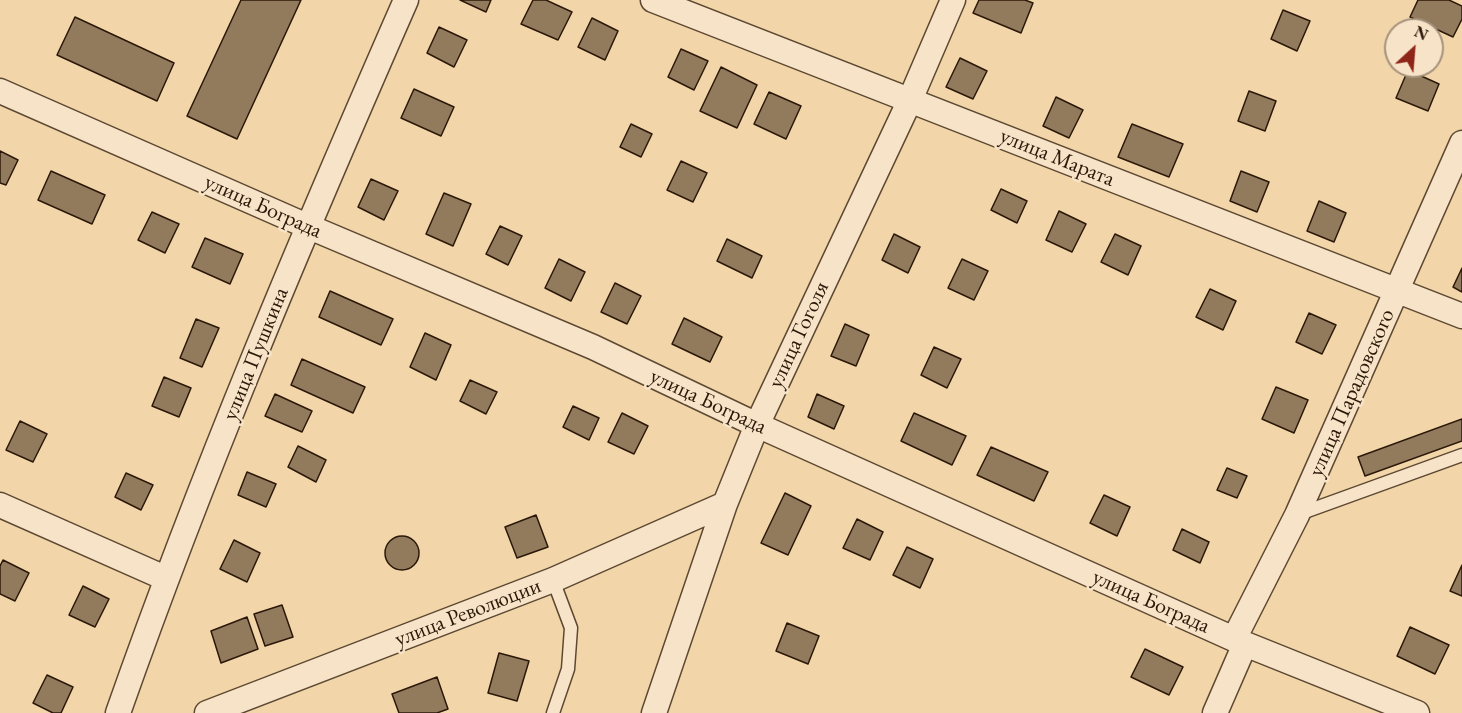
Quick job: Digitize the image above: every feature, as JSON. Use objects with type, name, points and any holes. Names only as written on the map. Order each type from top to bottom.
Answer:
[{"type":"street","name":"улица Пушкина","points":[[118,713],[165,578],[307,226],[406,0]]},
{"type":"street","name":"улица Марата","points":[[653,0],[1397,293],[1462,316]]},
{"type":"street","name":"улица Гоголя","points":[[654,713],[725,504],[757,425],[910,100],[953,0]]},
{"type":"street","name":"улица Бограда","points":[[0,91],[307,226],[593,347],[757,425],[1239,641],[1417,713]]},
{"type":"street","name":"улица Парадовского","points":[[1215,713],[1239,641],[1397,293],[1462,143]]},
{"type":"street","name":"улица Революции","points":[[207,713],[553,580],[725,504]]},
{"type":"street","points":[[0,505],[165,578]]},
{"type":"lane","points":[[1297,515],[1462,455]]},
{"type":"lane","points":[[553,580],[571,628],[568,669],[554,713]]},
{"type":"building","points":[[241,0],[301,0],[237,139],[187,116]]},
{"type":"building","points":[[460,0],[491,0],[486,12]]},
{"type":"building","points":[[533,0],[546,0],[572,12],[558,40],[521,24]]},
{"type":"building","points":[[979,0],[1025,0],[1033,3],[1021,33],[973,13]]},
{"type":"building","points":[[1418,0],[1449,0],[1462,6],[1462,19],[1453,37],[1444,33],[1444,18],[1410,17]]},
{"type":"building","points":[[1283,10],[1310,21],[1297,51],[1271,39]]},
{"type":"building","points":[[75,17],[174,63],[157,101],[57,55]]},
{"type":"building","points":[[592,18],[618,31],[605,60],[578,47]]},
{"type":"building","points":[[439,27],[467,40],[454,67],[427,53]]},
{"type":"building","points":[[681,49],[708,61],[694,90],[668,77]]},
{"type":"building","points":[[960,58],[987,71],[973,99],[946,87]]},
{"type":"building","points":[[721,67],[757,85],[737,128],[700,111]]},
{"type":"building","points":[[1405,78],[1426,78],[1439,84],[1428,111],[1396,98]]},
{"type":"building","points":[[414,89],[454,107],[441,136],[401,118]]},
{"type":"building","points":[[1249,91],[1276,101],[1265,131],[1238,121]]},
{"type":"building","points":[[769,92],[801,106],[786,139],[754,124]]},
{"type":"building","points":[[1056,97],[1083,110],[1069,138],[1043,126]]},
{"type":"building","points":[[631,124],[652,134],[641,157],[620,147]]},
{"type":"building","points":[[1132,124],[1183,144],[1169,177],[1118,157]]},
{"type":"building","points":[[0,151],[18,160],[6,185],[0,183]]},
{"type":"building","points":[[681,161],[707,173],[693,202],[667,190]]},
{"type":"building","points":[[51,171],[105,195],[92,224],[38,200]]},
{"type":"building","points":[[1241,171],[1269,182],[1257,212],[1230,201]]},
{"type":"building","points":[[371,179],[398,191],[384,220],[358,207]]},
{"type":"building","points":[[1001,189],[1027,201],[1017,223],[991,210]]},
{"type":"building","points":[[444,193],[471,204],[453,246],[426,234]]},
{"type":"building","points":[[1319,201],[1346,213],[1334,242],[1307,231]]},
{"type":"building","points":[[1059,211],[1086,224],[1072,252],[1046,240]]},
{"type":"building","points":[[152,212],[179,224],[165,253],[138,240]]},
{"type":"building","points":[[500,226],[522,236],[508,265],[486,254]]},
{"type":"building","points":[[894,234],[920,247],[908,273],[882,260]]},
{"type":"building","points":[[1115,234],[1141,246],[1128,275],[1101,262]]},
{"type":"building","points":[[205,238],[243,254],[230,284],[192,267]]},
{"type":"building","points":[[727,239],[762,256],[752,278],[717,261]]},
{"type":"building","points":[[559,259],[585,272],[571,301],[545,288]]},
{"type":"building","points":[[962,259],[988,271],[974,300],[948,288]]},
{"type":"building","points":[[1462,268],[1462,292],[1453,287]]},
{"type":"building","points":[[615,283],[641,296],[627,324],[601,312]]},
{"type":"building","points":[[1210,289],[1236,301],[1223,330],[1196,317]]},
{"type":"building","points":[[330,291],[393,319],[381,345],[319,317]]},
{"type":"building","points":[[1309,313],[1336,325],[1322,354],[1296,342]]},
{"type":"building","points":[[684,318],[722,337],[710,362],[672,344]]},
{"type":"building","points":[[196,319],[219,328],[202,367],[180,358]]},
{"type":"building","points":[[845,324],[869,335],[856,366],[831,356]]},
{"type":"building","points":[[425,333],[451,345],[436,380],[410,367]]},
{"type":"building","points":[[934,347],[961,359],[947,388],[921,375]]},
{"type":"building","points":[[302,359],[365,387],[353,413],[291,385]]},
{"type":"building","points":[[164,377],[191,388],[179,417],[152,406]]},
{"type":"building","points":[[470,380],[497,392],[486,414],[460,401]]},
{"type":"building","points":[[1276,387],[1308,400],[1294,433],[1262,419]]},
{"type":"building","points":[[275,394],[312,411],[302,432],[265,416]]},
{"type":"building","points":[[817,394],[844,406],[834,429],[808,417]]},
{"type":"building","points":[[573,406],[599,418],[589,440],[563,427]]},
{"type":"building","points":[[622,413],[648,426],[634,454],[608,442]]},
{"type":"building","points":[[914,413],[966,436],[952,465],[901,441]]},
{"type":"building","points":[[1462,419],[1462,441],[1365,476],[1358,457]]},
{"type":"building","points":[[20,421],[47,434],[33,462],[6,450]]},
{"type":"building","points":[[298,446],[326,460],[316,482],[288,467]]},
{"type":"building","points":[[991,447],[1048,472],[1034,501],[977,475]]},
{"type":"building","points":[[1227,468],[1247,476],[1237,498],[1217,490]]},
{"type":"building","points":[[247,472],[276,484],[266,507],[238,495]]},
{"type":"building","points":[[126,473],[153,485],[141,510],[115,497]]},
{"type":"building","points":[[785,493],[811,506],[788,555],[761,543]]},
{"type":"building","points":[[1104,495],[1130,507],[1117,536],[1090,523]]},
{"type":"building","points":[[536,515],[548,547],[517,558],[505,527]]},
{"type":"building","points":[[857,519],[883,532],[870,560],[843,548]]},
{"type":"building","points":[[1182,529],[1209,542],[1200,563],[1173,550]]},
{"type":"building","points":[[402,536],[414,541],[419,553],[414,565],[402,570],[390,565],[385,553],[390,541]]},
{"type":"building","points":[[234,540],[260,553],[247,582],[220,569]]},
{"type":"building","points":[[907,547],[933,559],[920,588],[893,575]]},
{"type":"building","points":[[3,560],[29,573],[15,601],[0,594],[0,566]]},
{"type":"building","points":[[1462,565],[1462,596],[1450,591]]},
{"type":"building","points":[[83,586],[109,599],[95,627],[69,615]]},
{"type":"building","points":[[282,605],[293,637],[265,646],[254,614]]},
{"type":"building","points":[[247,617],[258,649],[221,663],[211,631]]},
{"type":"building","points":[[787,623],[819,636],[808,664],[776,651]]},
{"type":"building","points":[[1410,627],[1449,645],[1435,674],[1397,656]]},
{"type":"building","points":[[1145,649],[1183,667],[1169,695],[1131,677]]},
{"type":"building","points":[[499,653],[529,661],[517,701],[488,693]]},
{"type":"building","points":[[47,675],[73,687],[61,713],[53,713],[33,703]]},
{"type":"building","points":[[437,677],[448,709],[437,713],[399,713],[392,694]]}]
